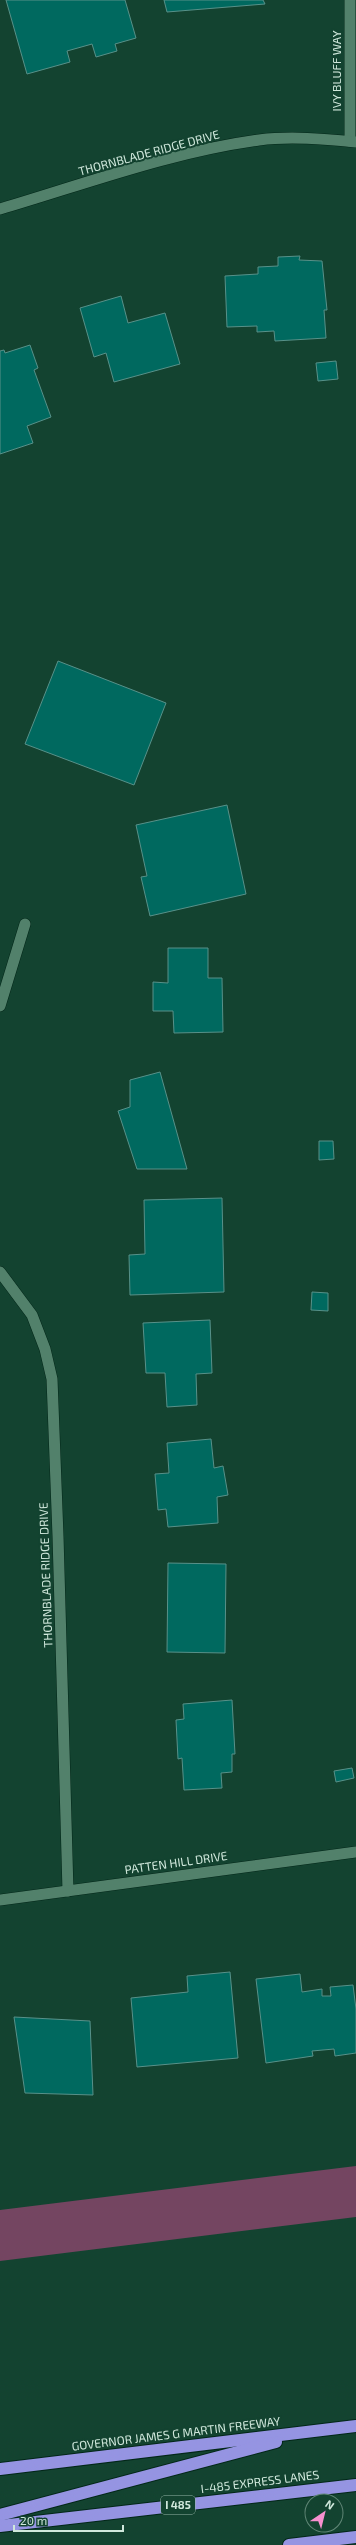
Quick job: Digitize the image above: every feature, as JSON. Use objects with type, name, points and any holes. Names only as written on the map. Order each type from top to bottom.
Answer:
[{"type":"highway","name":"GOVERNOR JAMES G MARTIN FREEWAY","points":[[0,2469],[356,2426]]},
{"type":"highway","points":[[0,2515],[320,2430]]},
{"type":"highway","name":"I-485 EXPRESS LANES","points":[[0,2526],[356,2485]]},
{"type":"highway","points":[[289,2545],[356,2537]]},
{"type":"street","name":"IVY BLUFF WAY","points":[[350,0],[353,141]]},
{"type":"street","name":"THORNBLADE RIDGE DRIVE","points":[[0,209],[149,164],[211,149],[259,140],[286,138],[353,141]]},
{"type":"street","points":[[0,1006],[25,924]]},
{"type":"street","name":"THORNBLADE RIDGE DRIVE","points":[[0,1272],[32,1315],[46,1349],[52,1379],[68,1891]]},
{"type":"street","name":"PATTEN HILL DRIVE","points":[[0,1900],[356,1852]]},
{"type":"shaded area","points":[[356,2166],[356,2217],[0,2261],[0,2210]]},
{"type":"building","points":[[6,0],[125,0],[136,38],[115,44],[117,51],[96,57],[92,44],[67,51],[70,62],[27,74]]},
{"type":"building","points":[[164,0],[263,0],[265,4],[167,12]]},
{"type":"building","points":[[300,256],[299,260],[322,261],[327,310],[324,310],[326,338],[275,341],[274,331],[257,332],[257,326],[227,327],[225,276],[258,274],[258,267],[278,266],[278,257]]},
{"type":"building","points":[[121,296],[128,323],[165,313],[180,364],[114,382],[106,353],[94,357],[80,308]]},
{"type":"building","points":[[30,345],[38,368],[34,370],[51,417],[27,426],[33,443],[0,454],[0,351],[4,350],[5,353]]},
{"type":"building","points":[[336,361],[338,379],[318,381],[316,363]]},
{"type":"building","points":[[58,661],[166,703],[134,785],[25,744]]},
{"type":"building","points":[[227,805],[246,894],[150,916],[141,877],[147,876],[136,825]]},
{"type":"building","points":[[168,948],[208,948],[208,978],[222,978],[223,1032],[174,1033],[173,1011],[153,1011],[153,982],[168,983]]},
{"type":"building","points":[[160,1072],[187,1169],[137,1169],[118,1111],[130,1107],[130,1080]]},
{"type":"building","points":[[319,1141],[333,1141],[334,1159],[319,1160]]},
{"type":"building","points":[[222,1198],[224,1292],[130,1295],[129,1255],[145,1254],[144,1200]]},
{"type":"building","points":[[312,1292],[328,1293],[328,1311],[311,1310]]},
{"type":"building","points":[[210,1320],[212,1373],[196,1374],[197,1405],[167,1407],[165,1373],[146,1373],[143,1323]]},
{"type":"building","points":[[211,1439],[214,1468],[223,1466],[228,1495],[217,1497],[218,1523],[168,1527],[166,1509],[158,1510],[155,1474],[169,1473],[167,1443]]},
{"type":"building","points":[[168,1563],[226,1564],[225,1653],[167,1652]]},
{"type":"building","points":[[232,1700],[235,1754],[232,1754],[232,1772],[221,1773],[222,1788],[184,1790],[182,1758],[178,1759],[176,1720],[184,1719],[183,1704]]},
{"type":"building","points":[[352,1768],[354,1778],[336,1782],[334,1771]]},
{"type":"building","points":[[230,1972],[238,2058],[137,2067],[131,1998],[188,1992],[187,1976]]},
{"type":"building","points":[[300,1974],[302,1992],[322,1989],[322,1996],[331,1996],[330,1987],[353,1985],[356,2009],[356,2053],[335,2056],[334,2049],[312,2051],[313,2056],[266,2063],[256,1979]]},
{"type":"building","points":[[14,2017],[90,2021],[93,2095],[25,2093]]}]
